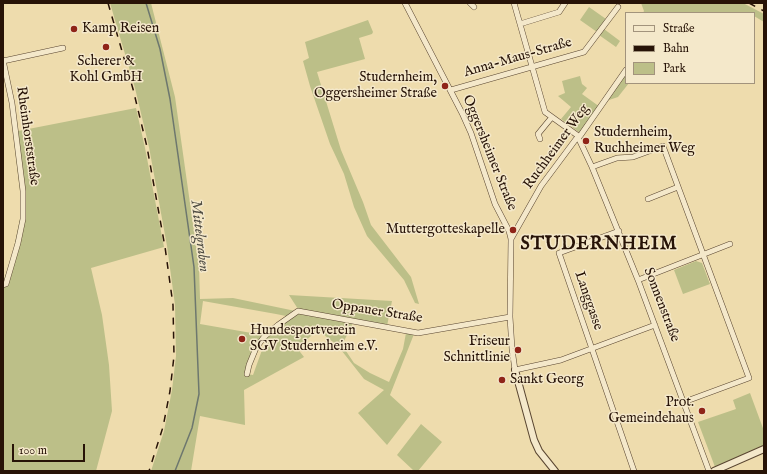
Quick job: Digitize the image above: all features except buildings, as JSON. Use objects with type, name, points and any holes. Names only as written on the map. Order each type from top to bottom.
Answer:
[{"type":"street","name":"Oggersheimer Straße","points":[[405,3],[451,90],[470,133],[495,204],[509,231],[510,317],[515,370]]},
{"type":"street","name":"Sonnenstraße","points":[[514,3],[545,112],[577,135],[592,167],[656,325],[709,471]]},
{"type":"street","points":[[520,24],[559,12],[565,3]]},
{"type":"street","name":"Anna-Maus-Straße","points":[[451,90],[584,52],[618,7]]},
{"type":"street","name":"Rheinhorststraße","points":[[4,284],[14,258],[23,219],[23,191],[12,103],[3,61],[63,48]]},
{"type":"street","name":"Ruchheimer Weg","points":[[510,239],[541,186],[578,138],[625,71]]},
{"type":"street","points":[[540,139],[538,134],[552,117]]},
{"type":"street","points":[[592,167],[618,158],[633,157],[663,146],[748,378],[684,402]]},
{"type":"street","points":[[648,199],[678,187]]},
{"type":"street","name":"Langgasse","points":[[592,349],[558,253],[619,231]]},
{"type":"street","points":[[638,280],[730,244]]},
{"type":"street","name":"Oppauer Straße","points":[[248,374],[249,365],[256,348],[264,337],[298,311],[418,333],[510,317]]},
{"type":"street","points":[[555,471],[539,451],[534,440],[515,370],[561,360],[656,325]]},
{"type":"street","points":[[592,349],[634,471]]},
{"type":"street","points":[[714,471],[764,449]]},
{"type":"green space","points":[[110,3],[151,3],[175,97],[199,267],[200,299],[233,298],[353,323],[342,345],[354,363],[389,382],[403,349],[406,333],[414,334],[390,395],[411,414],[387,445],[358,413],[384,390],[364,379],[338,346],[318,330],[297,348],[304,357],[244,390],[245,425],[200,416],[191,471],[151,471],[164,431],[172,390],[176,356],[175,305],[167,246],[149,147],[135,88]],"holes":[[[203,301],[276,314],[286,316],[263,335],[200,324]],[[264,337],[268,341],[262,350],[253,375],[248,374],[256,348]]]},
{"type":"green space","points":[[641,3],[743,3],[764,14],[764,22],[755,17],[755,12],[644,11]]},
{"type":"green space","points":[[589,7],[606,19],[597,32],[580,20]]},
{"type":"green space","points":[[368,20],[373,32],[372,34],[359,38],[365,59],[317,72],[341,150],[371,225],[411,277],[419,304],[415,303],[404,280],[367,236],[354,207],[344,174],[330,144],[303,61],[309,58],[305,42]]},
{"type":"green space","points":[[604,29],[620,41],[616,47],[599,35]]},
{"type":"green space","points":[[625,75],[625,84],[628,84],[618,97],[606,101]]},
{"type":"green space","points":[[580,76],[582,84],[587,88],[582,94],[600,107],[580,133],[561,119],[571,107],[558,96],[565,93],[562,81]]},
{"type":"green space","points":[[136,108],[164,247],[91,268],[102,315],[109,365],[112,411],[96,471],[3,471],[3,282],[12,257],[20,219],[20,191],[13,132]]},
{"type":"green space","points":[[696,261],[702,263],[710,284],[683,294],[674,270]]},
{"type":"green space","points":[[289,295],[392,301],[387,326],[298,309]]},
{"type":"green space","points":[[750,393],[764,431],[764,445],[715,467],[698,422],[736,409],[733,400]]},
{"type":"green space","points":[[421,424],[442,442],[418,471],[414,471],[397,455]]},
{"type":"waterway","name":"Mittelgraben","points":[[146,3],[160,49],[170,99],[194,267],[199,394],[192,428],[175,471]]},
{"type":"railway","points":[[108,3],[133,89],[147,147],[165,247],[173,305],[174,356],[170,391],[163,427],[149,471]]},
{"type":"railway","points":[[749,3],[764,11]]},
{"type":"place","name":"Kamp Reisen","points":[[74,29]]},
{"type":"place","name":"Scherer & Kohl GmbH","points":[[106,47]]},
{"type":"place","name":"Studernheim, Oggersheimer Straße","points":[[445,86]]},
{"type":"place","name":"Studernheim, Ruchheimer Weg","points":[[586,141]]},
{"type":"place","name":"Muttergotteskapelle","points":[[513,230]]},
{"type":"place","name":"Hundesportverein SGV Studernheim e.V.","points":[[242,339]]},
{"type":"place","name":"Friseur Schnittlinie","points":[[518,350]]},
{"type":"place","name":"Sankt Georg","points":[[502,380]]},
{"type":"place","name":"Prot. Gemeindehaus","points":[[702,411]]},
{"type":"district","name":"STUDERNHEIM","points":[[599,245]]}]
